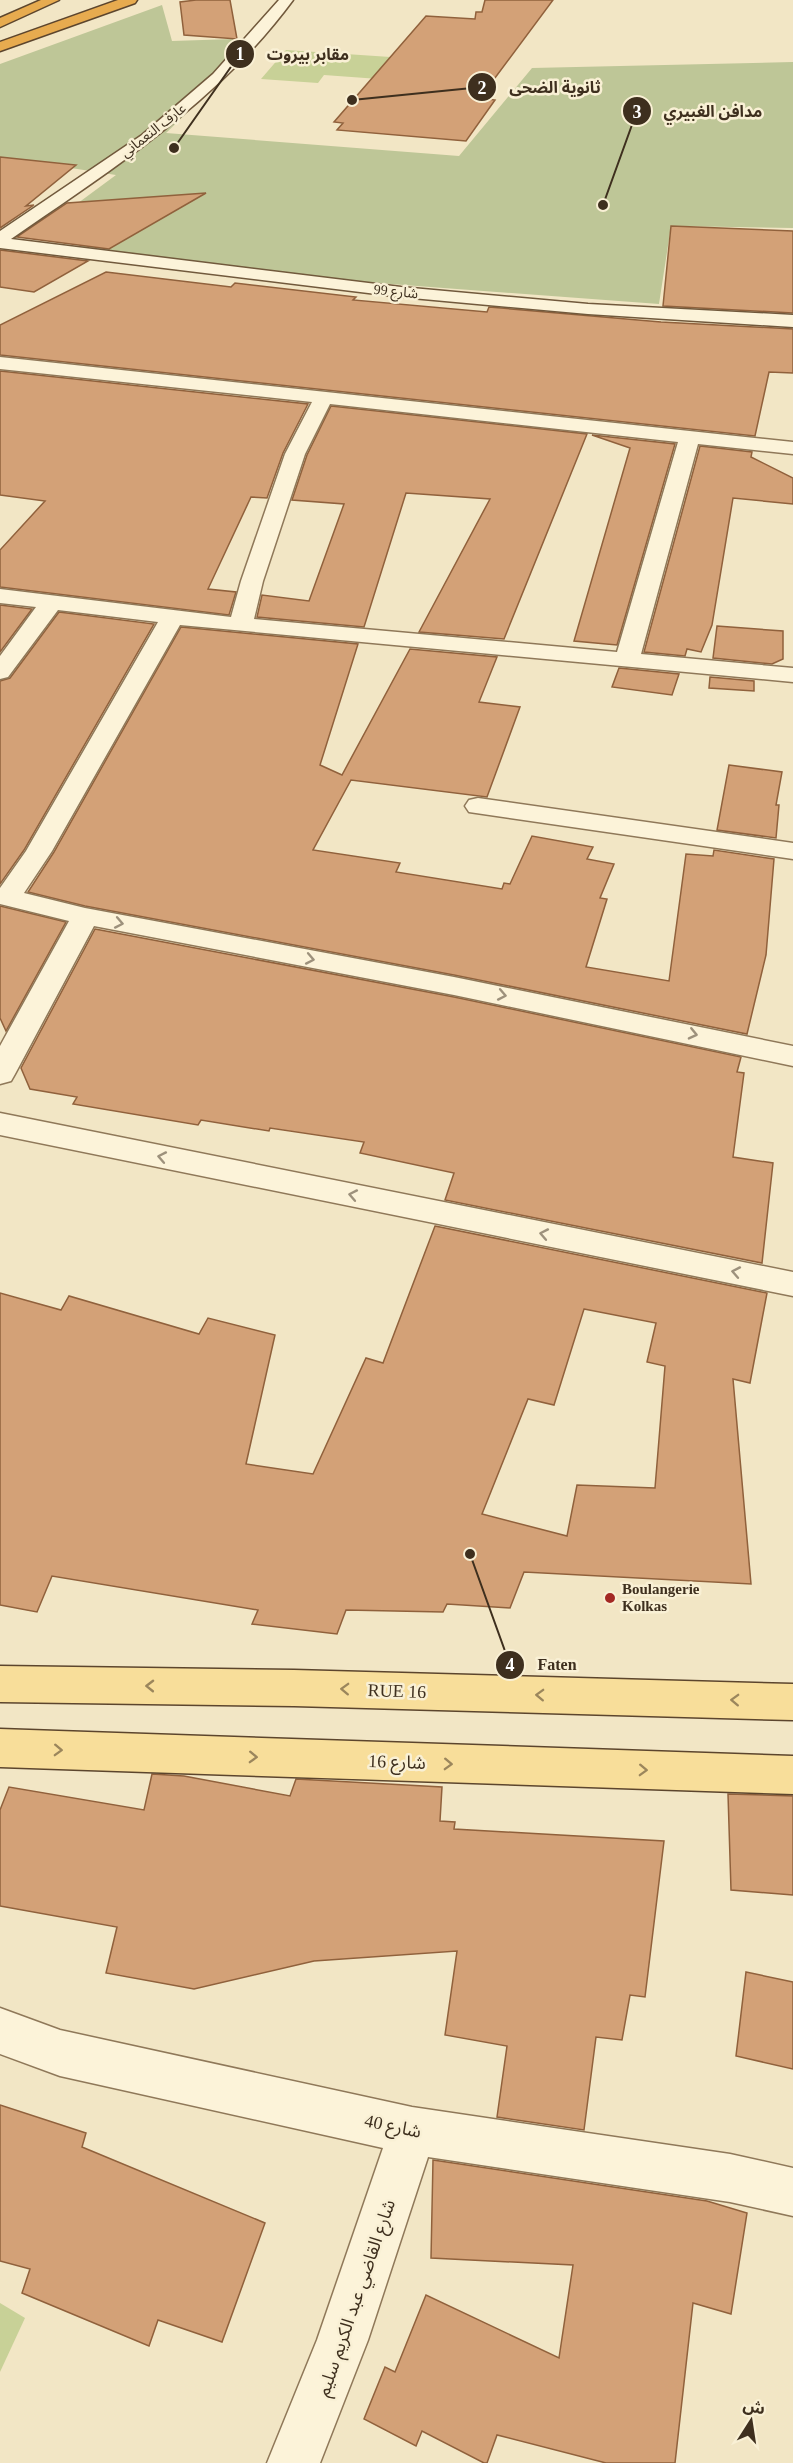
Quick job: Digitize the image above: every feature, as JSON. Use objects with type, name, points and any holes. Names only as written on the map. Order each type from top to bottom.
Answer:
[{"type":"highway","points":[[0,38],[100,0]]},
{"type":"highway","points":[[0,47],[130,0]]},
{"type":"highway","points":[[0,25],[58,2]]},
{"type":"main road","name":"RUE 16","points":[[0,1684],[294,1688],[793,1702]]},
{"type":"main road","name":"شارع 16","points":[[0,1748],[793,1775]]},
{"type":"street","name":"عارف النعماني","points":[[0,239],[156,130],[218,77],[286,0]]},
{"type":"street","name":"شارع 99","points":[[0,243],[401,292],[588,309],[793,321]]},
{"type":"street","points":[[0,363],[793,448]]},
{"type":"street","points":[[241,625],[252,581],[295,454],[323,399]]},
{"type":"street","points":[[627,660],[690,436]]},
{"type":"street","points":[[0,596],[241,625],[793,675]]},
{"type":"street","points":[[0,672],[51,603]]},
{"type":"street","points":[[172,618],[39,851],[4,897],[85,916],[454,986],[793,1056]]},
{"type":"street","points":[[478,806],[793,851]]},
{"type":"street","points":[[0,1074],[85,916]]},
{"type":"street","points":[[0,1124],[793,1284]]},
{"type":"street","name":"شارع 40","points":[[0,2031],[60,2053],[412,2131],[730,2178],[793,2192]]},
{"type":"street","name":"شارع القاضي عبد الكريم سليم","points":[[293,2463],[322,2399],[412,2131]]},
{"type":"green space","points":[[162,5],[172,41],[264,38],[166,133],[459,156],[532,68],[793,62],[793,228],[671,226],[659,304],[364,282],[83,250],[71,232],[55,220],[116,175],[0,157],[0,64]]},
{"type":"green space","points":[[286,50],[435,60],[420,82],[324,75],[318,83],[261,79]]},
{"type":"green space","points":[[0,2303],[25,2318],[0,2372]]},
{"type":"building","points":[[230,0],[237,39],[184,35],[180,2]]},
{"type":"building","points":[[485,0],[553,0],[480,98],[495,100],[466,141],[337,130],[343,123],[334,122],[426,16],[475,19],[476,12],[482,12]]},
{"type":"building","points":[[0,157],[76,165],[26,206],[34,205],[0,228]]},
{"type":"building","points":[[206,193],[109,249],[17,237],[67,203]]},
{"type":"building","points":[[671,226],[793,231],[793,313],[663,306]]},
{"type":"building","points":[[0,250],[88,261],[34,292],[0,287]]},
{"type":"building","points":[[106,272],[231,287],[235,283],[356,297],[353,300],[487,312],[489,307],[661,322],[793,329],[793,373],[769,372],[755,436],[0,355],[0,325]]},
{"type":"building","points":[[0,371],[308,404],[283,453],[267,498],[251,497],[208,589],[236,592],[229,615],[0,587],[0,550],[45,501],[0,495]]},
{"type":"building","points":[[331,406],[587,434],[504,639],[419,632],[490,499],[406,493],[364,627],[257,617],[262,595],[309,601],[344,504],[292,500],[307,455]]},
{"type":"building","points":[[592,435],[675,444],[617,645],[574,641],[630,448]]},
{"type":"building","points":[[700,446],[752,452],[751,457],[793,478],[793,504],[733,498],[712,625],[701,652],[687,649],[685,656],[644,652]]},
{"type":"building","points":[[0,605],[32,609],[0,652]]},
{"type":"building","points":[[59,612],[154,624],[24,850],[0,884],[0,681],[10,678]]},
{"type":"building","points":[[717,626],[783,631],[783,659],[772,664],[713,658]]},
{"type":"building","points":[[181,627],[358,644],[320,765],[342,775],[410,649],[497,657],[479,702],[520,707],[487,797],[351,780],[313,850],[400,863],[396,872],[502,889],[504,883],[510,884],[532,836],[593,847],[587,859],[614,864],[600,898],[607,899],[586,967],[669,981],[686,854],[713,856],[714,850],[774,859],[766,955],[747,1034],[454,975],[85,906],[28,892],[54,852]]},
{"type":"building","points":[[619,668],[679,674],[672,695],[612,687]]},
{"type":"building","points":[[710,677],[754,681],[754,691],[709,688]]},
{"type":"building","points":[[729,765],[782,772],[776,805],[779,805],[776,838],[717,830]]},
{"type":"building","points":[[0,906],[66,922],[6,1031],[0,1018]]},
{"type":"building","points":[[95,929],[454,997],[741,1057],[737,1072],[744,1073],[733,1157],[773,1163],[762,1263],[445,1200],[454,1173],[360,1153],[364,1142],[270,1128],[269,1131],[201,1120],[198,1125],[73,1104],[77,1097],[30,1089],[21,1068]]},
{"type":"building","points":[[435,1226],[767,1293],[750,1383],[733,1379],[751,1584],[524,1572],[510,1608],[447,1604],[443,1612],[346,1610],[337,1634],[252,1624],[258,1610],[52,1576],[37,1612],[0,1605],[0,1293],[61,1310],[69,1296],[199,1334],[208,1318],[275,1335],[246,1464],[313,1474],[366,1358],[383,1363]],"holes":[[[584,1309],[656,1323],[647,1362],[665,1366],[655,1488],[577,1485],[567,1536],[482,1514],[528,1399],[554,1405]]]},
{"type":"building","points":[[152,1774],[184,1776],[290,1796],[296,1779],[442,1787],[440,1821],[455,1822],[454,1829],[664,1841],[645,1997],[630,1995],[622,2040],[596,2037],[584,2130],[497,2117],[507,2046],[445,2035],[457,1951],[314,1961],[194,1989],[106,1973],[117,1927],[0,1906],[0,1810],[9,1787],[144,1810]]},
{"type":"building","points":[[728,1794],[793,1796],[793,1895],[731,1890]]},
{"type":"building","points":[[746,1972],[793,1982],[793,2069],[736,2056]]},
{"type":"building","points":[[0,2105],[86,2133],[82,2147],[265,2223],[222,2342],[158,2320],[149,2346],[22,2293],[30,2269],[0,2261]]},
{"type":"building","points":[[433,2160],[707,2201],[747,2213],[731,2314],[693,2303],[675,2463],[606,2463],[497,2435],[487,2463],[484,2463],[422,2431],[416,2446],[364,2419],[385,2367],[395,2372],[426,2295],[559,2358],[573,2265],[431,2258]]},
{"type":"place","name":"ثانوية الضحى","points":[[352,100]]},
{"type":"place","name":"مقابر بيروت","points":[[174,148]]},
{"type":"place","name":"مدافن الغبيري","points":[[603,205]]},
{"type":"place","name":"Faten","points":[[470,1554]]},
{"type":"place","name":"Boulangerie Kolkas","points":[[610,1598]]}]
